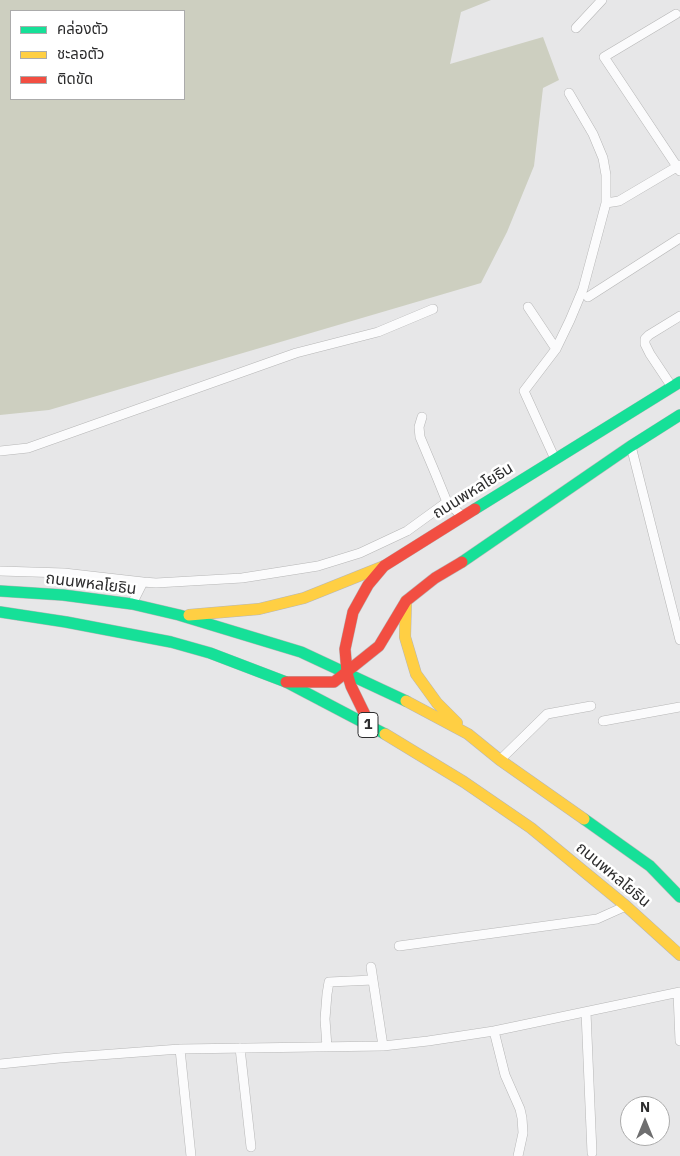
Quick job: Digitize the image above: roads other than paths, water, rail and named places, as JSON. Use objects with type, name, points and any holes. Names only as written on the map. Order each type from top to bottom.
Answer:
[{"type":"main road","name":"ถนนพหลโยธิน","points":[[371,727],[351,686],[345,649],[353,612],[368,585],[384,566],[676,385]]},
{"type":"main road","name":"ถนนพหลโยธิน","points":[[286,682],[334,682],[348,673],[379,646],[406,601],[435,578],[471,556],[631,446],[680,416]]},
{"type":"main road","points":[[178,615],[259,609],[304,598],[384,566]]},
{"type":"main road","name":"ถนนพหลโยธิน","points":[[0,591],[63,595],[132,604],[178,615],[301,652],[348,673],[390,692],[468,734],[500,760],[650,866],[680,897]]},
{"type":"main road","points":[[406,601],[404,637],[416,674],[437,703],[468,734]]},
{"type":"main road","name":"ถนนพหลโยธิน","points":[[0,612],[66,622],[171,642],[210,653],[286,682],[371,727],[464,782],[531,828],[626,906],[680,955]]},
{"type":"street","points":[[576,28],[602,0]]},
{"type":"street","points":[[606,203],[619,201],[679,168],[604,57],[676,14]]},
{"type":"street","points":[[555,459],[524,391],[556,349],[583,289],[606,203],[606,175],[603,158],[593,134],[569,93]]},
{"type":"street","points":[[588,297],[680,238]]},
{"type":"street","points":[[528,307],[556,349]]},
{"type":"street","points":[[0,451],[28,448],[296,354],[378,332],[433,309]]},
{"type":"street","points":[[676,385],[650,354],[645,344],[645,339],[648,335],[680,316]]},
{"type":"street","points":[[422,417],[420,437],[447,502],[462,516]]},
{"type":"street","points":[[631,446],[680,640]]},
{"type":"street","points":[[0,571],[64,573],[156,583],[242,578],[318,566],[360,552],[407,531],[447,502]]},
{"type":"street","points":[[132,604],[143,582]]},
{"type":"street","points":[[500,760],[547,714],[591,706]]},
{"type":"street","points":[[603,721],[680,707]]},
{"type":"street","points":[[399,946],[597,919],[626,906]]},
{"type":"street","points":[[371,967],[383,1046]]},
{"type":"street","points":[[327,1047],[326,994],[329,982],[373,980]]},
{"type":"street","points":[[0,1064],[180,1050],[383,1046],[494,1031],[679,992],[680,1041]]},
{"type":"street","points":[[586,1012],[592,1153]]},
{"type":"street","points":[[494,1031],[505,1075],[522,1118],[523,1133],[518,1156]]},
{"type":"street","points":[[240,1048],[251,1147]]},
{"type":"street","points":[[180,1050],[191,1156]]}]
